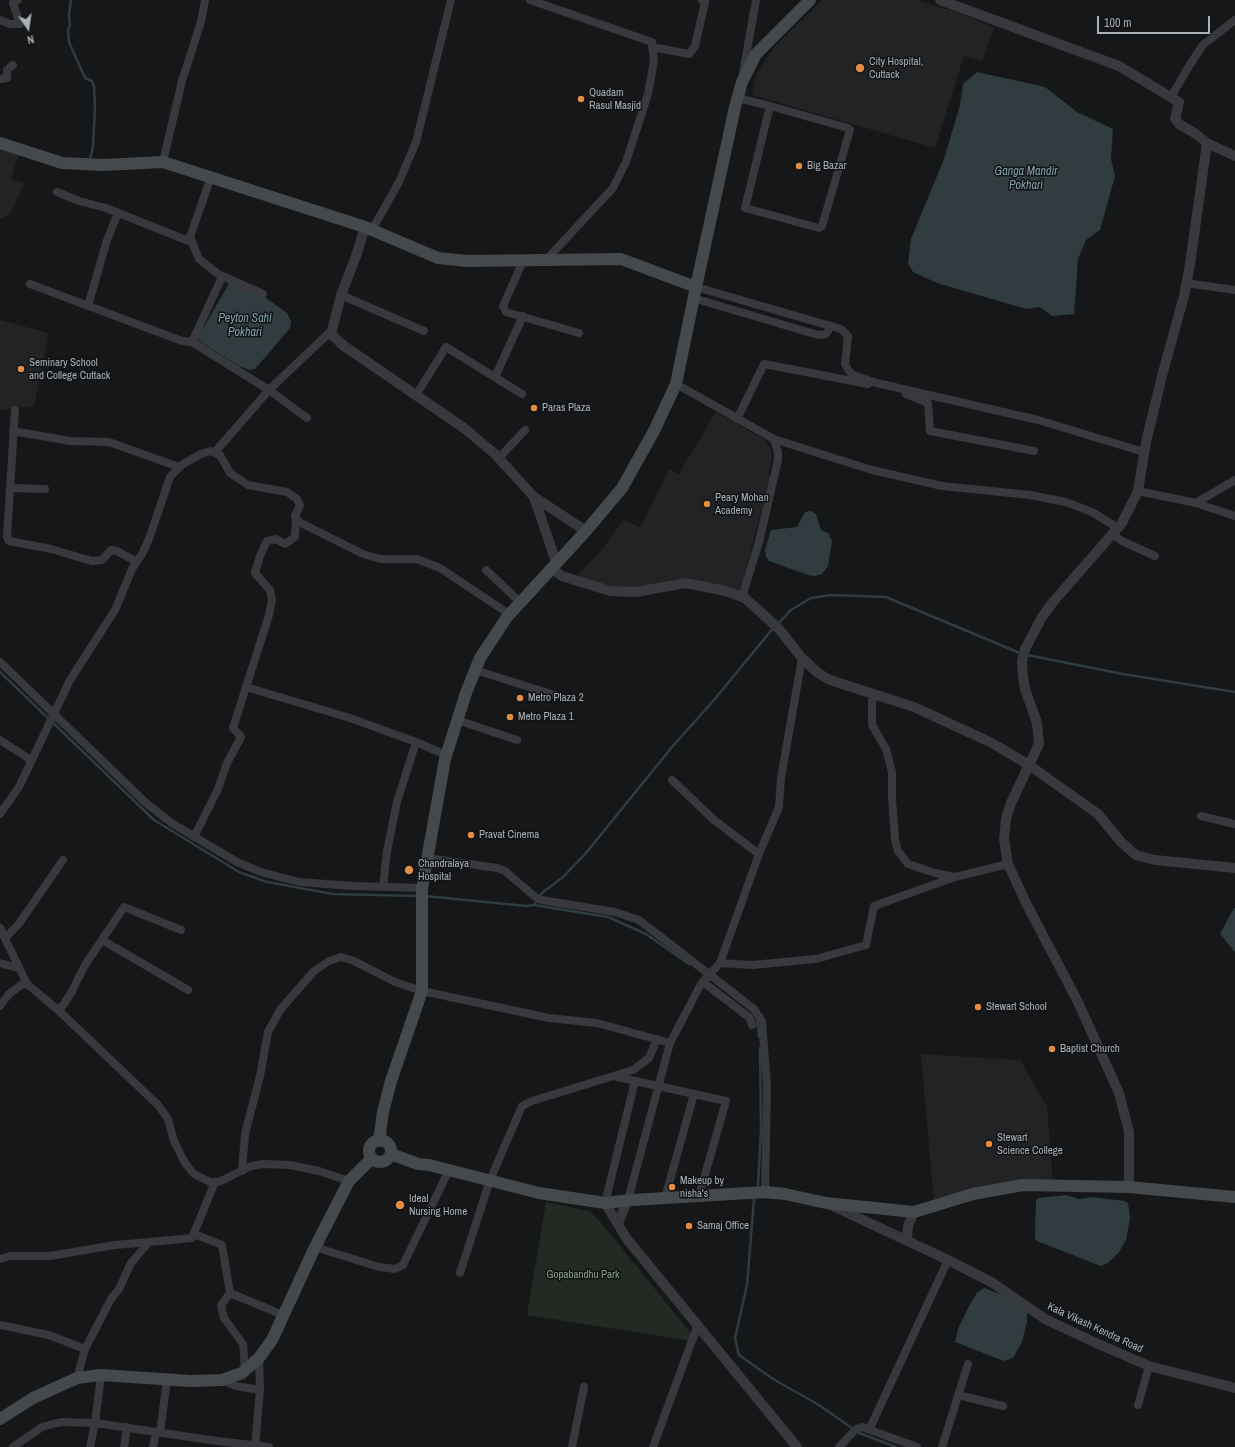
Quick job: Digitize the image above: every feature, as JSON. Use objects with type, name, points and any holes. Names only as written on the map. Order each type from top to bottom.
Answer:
[{"type":"main road","points":[[379,1141],[383,1112],[391,1081],[422,991],[422,891],[427,858],[446,755],[475,670],[480,658],[509,614],[586,531],[622,488],[654,431],[676,384],[694,293],[742,82],[756,54],[810,0]]},
{"type":"main road","points":[[0,143],[62,163],[103,165],[163,162],[369,229],[438,258],[467,261],[621,259],[694,293]]},
{"type":"main road","points":[[379,1141],[388,1143],[391,1150],[391,1154],[387,1160],[382,1162],[376,1161],[372,1158],[370,1153],[371,1146],[379,1141]]},
{"type":"main road","points":[[391,1154],[418,1164],[449,1170],[539,1193],[606,1203],[628,1200],[765,1192],[785,1194],[826,1203],[914,1212],[973,1194],[1023,1185],[1129,1187],[1235,1197]]},
{"type":"main road","points":[[0,1418],[33,1398],[77,1378],[101,1376],[222,1380],[242,1373],[259,1358],[272,1340],[315,1247],[350,1181],[372,1158]]},
{"type":"street","points":[[0,20],[20,24],[13,3],[18,0]]},
{"type":"street","points":[[163,162],[182,81],[201,22],[205,0]]},
{"type":"street","points":[[451,0],[416,142],[399,182],[369,229],[356,256],[341,295],[332,330],[333,336],[344,346],[464,428],[499,458],[534,497],[586,531]]},
{"type":"street","points":[[530,0],[652,42],[654,61],[648,94],[626,162],[614,188],[546,260]]},
{"type":"street","points":[[652,47],[689,54],[695,46],[705,2],[702,0]]},
{"type":"street","points":[[742,82],[748,38],[756,0]]},
{"type":"street","points":[[946,1],[1119,66],[1179,102],[1175,119],[1178,124],[1196,134],[1207,143],[1235,156]]},
{"type":"street","points":[[1171,97],[1203,45],[1235,20]]},
{"type":"street","points":[[0,79],[7,78],[7,70],[13,65]]},
{"type":"street","points":[[738,98],[770,106],[850,130],[822,226],[819,228],[745,208],[770,106]]},
{"type":"street","points":[[1129,1187],[1129,1132],[1119,1093],[1095,1037],[1026,904],[1008,864],[1004,840],[1006,819],[1011,803],[1039,744],[1037,723],[1025,689],[1022,661],[1025,649],[1046,612],[1115,531],[1138,491],[1144,452],[1186,283],[1207,143]]},
{"type":"street","points":[[211,177],[190,237],[191,242],[199,259],[208,267],[220,275],[263,294]]},
{"type":"street","points":[[57,192],[79,201],[118,213],[191,242]]},
{"type":"street","points":[[88,306],[107,240],[118,213]]},
{"type":"street","points":[[523,261],[503,306],[506,312],[579,333]]},
{"type":"street","points":[[192,342],[222,277],[220,275]]},
{"type":"street","points":[[1186,283],[1235,290]]},
{"type":"street","points":[[30,284],[182,341],[192,342],[269,390],[307,418]]},
{"type":"street","points":[[694,293],[818,335],[826,334],[831,326]]},
{"type":"street","points":[[694,293],[841,329],[848,336],[846,364],[848,370],[853,375],[877,383],[1038,420],[1144,452]]},
{"type":"street","points":[[341,295],[424,331]]},
{"type":"street","points":[[495,377],[523,316]]},
{"type":"street","points":[[215,452],[269,390],[332,330]]},
{"type":"street","points":[[416,395],[446,347],[522,394]]},
{"type":"street","points":[[738,419],[764,364],[902,392],[928,403],[930,431],[1034,450]]},
{"type":"street","points":[[676,384],[774,439],[872,470],[942,486],[1030,495],[1066,502],[1092,512],[1115,531],[1122,541],[1155,556]]},
{"type":"street","points":[[15,410],[7,537],[11,542],[51,549],[92,561],[102,560],[107,552],[111,550],[117,551],[137,562]]},
{"type":"street","points":[[499,458],[525,430]]},
{"type":"street","points":[[14,431],[70,441],[109,442],[179,467]]},
{"type":"street","points":[[742,597],[758,542],[778,460],[778,452],[774,439]]},
{"type":"street","points":[[0,814],[19,787],[74,674],[115,610],[132,569],[149,539],[170,477],[179,467],[201,454],[215,452],[220,455],[230,473],[239,481],[260,488],[287,492],[297,499],[300,504],[296,519],[295,538],[285,544],[276,539],[267,541],[255,573],[270,590],[272,600],[269,615],[234,728],[241,737],[227,763],[218,789],[194,837]]},
{"type":"street","points":[[1196,503],[1235,480]]},
{"type":"street","points":[[10,488],[32,487],[45,489]]},
{"type":"street","points":[[1138,491],[1196,503],[1235,516]]},
{"type":"street","points":[[534,497],[554,565],[562,576],[610,591],[636,592],[685,583],[726,591],[742,597],[779,629],[802,658],[818,673],[830,680],[914,707],[992,744],[1029,765],[1098,814],[1121,842],[1136,855],[1155,860],[1235,868]]},
{"type":"street","points":[[296,519],[363,554],[380,560],[417,559],[440,568],[509,614]]},
{"type":"street","points":[[486,570],[520,602]]},
{"type":"street","points":[[618,1223],[628,1200],[670,1043],[687,1009],[703,982],[720,963],[759,854],[778,807],[781,778],[802,658]]},
{"type":"street","points":[[0,662],[53,715],[146,803],[194,837],[237,862],[261,872],[299,882],[422,891]]},
{"type":"street","points":[[475,670],[564,698]]},
{"type":"street","points":[[246,687],[350,718],[416,742],[446,755]]},
{"type":"street","points":[[872,694],[872,725],[886,749],[892,772],[895,840],[898,851],[908,864],[935,873],[955,877]]},
{"type":"street","points":[[458,720],[517,740]]},
{"type":"street","points":[[0,740],[31,760]]},
{"type":"street","points":[[382,887],[397,802],[416,742]]},
{"type":"street","points":[[672,780],[714,820],[759,854]]},
{"type":"street","points":[[1201,816],[1235,824]]},
{"type":"street","points":[[427,858],[497,868],[505,871],[534,896],[541,900],[615,912],[639,920],[754,1009],[762,1021],[767,1084],[765,1192]]},
{"type":"street","points":[[5,938],[18,925],[63,860]]},
{"type":"street","points":[[720,963],[752,965],[816,959],[866,945],[874,906],[955,877],[1008,864]]},
{"type":"street","points":[[59,1011],[71,993],[85,965],[124,907],[181,930]]},
{"type":"street","points":[[0,928],[27,984],[59,1011],[158,1105],[168,1119],[174,1141],[185,1163],[194,1174],[210,1182],[219,1182],[251,1166],[264,1164],[290,1165],[320,1171],[350,1181]]},
{"type":"street","points":[[102,940],[188,990]]},
{"type":"street","points":[[242,1171],[245,1134],[260,1076],[268,1032],[280,1010],[314,970],[329,961],[341,957],[354,961],[395,982],[422,991],[549,1018],[597,1023],[670,1043]]},
{"type":"street","points":[[0,963],[18,968]]},
{"type":"street","points":[[703,982],[750,1018],[752,1025]]},
{"type":"street","points":[[0,1006],[8,995],[22,985],[27,984]]},
{"type":"street","points":[[460,1273],[490,1180],[522,1106],[532,1101],[633,1070],[649,1058],[657,1039]]},
{"type":"street","points":[[613,1076],[726,1101],[699,1196]]},
{"type":"street","points":[[635,1081],[606,1203],[627,1239],[697,1327],[797,1447]]},
{"type":"street","points":[[665,1198],[694,1094]]},
{"type":"street","points":[[315,1247],[379,1267],[395,1269],[403,1265],[449,1170]]},
{"type":"street","points":[[0,1259],[10,1256],[50,1256],[115,1245],[192,1238],[215,1182]]},
{"type":"street","name":"Kala Vikash Kendra Road","points":[[826,1203],[907,1240],[993,1283],[1044,1319],[1149,1366],[1235,1388]]},
{"type":"street","points":[[907,1240],[908,1226],[914,1212]]},
{"type":"street","points":[[194,1234],[222,1245],[230,1294],[221,1305],[224,1318],[243,1344],[246,1370]]},
{"type":"street","points":[[77,1378],[85,1349],[111,1299],[119,1289],[131,1263],[149,1242]]},
{"type":"street","points":[[870,1428],[948,1260]]},
{"type":"street","points":[[230,1294],[283,1316]]},
{"type":"street","points":[[0,1325],[49,1334],[85,1349]]},
{"type":"street","points":[[654,1447],[697,1327]]},
{"type":"street","points":[[255,1446],[260,1390],[259,1358]]},
{"type":"street","points":[[942,1447],[968,1364]]},
{"type":"street","points":[[1138,1406],[1149,1366]]},
{"type":"street","points":[[90,1447],[95,1423],[101,1376]]},
{"type":"street","points":[[153,1447],[158,1432],[167,1379]]},
{"type":"street","points":[[222,1380],[236,1386],[260,1390]]},
{"type":"street","points":[[572,1447],[584,1387]]},
{"type":"street","points":[[958,1395],[1003,1406]]},
{"type":"street","points":[[13,1447],[49,1424],[61,1422],[95,1423],[269,1447]]},
{"type":"street","points":[[124,1447],[127,1427]]},
{"type":"street","points":[[839,1447],[856,1429],[862,1427],[870,1428],[917,1447]]},
{"type":"shaded area","name":"City Hospital, Cuttack","points":[[822,0],[916,0],[965,15],[994,28],[982,61],[964,56],[935,148],[752,95],[756,75],[774,47]]},
{"type":"shaded area","points":[[0,147],[19,153],[11,179],[25,183],[10,214],[0,219]]},
{"type":"shaded area","name":"Seminary School and College Cuttack","points":[[0,320],[49,333],[34,406],[0,410]]},
{"type":"shaded area","name":"Peary Mohan Academy","points":[[716,412],[765,440],[770,448],[772,458],[768,475],[771,476],[740,591],[722,585],[682,578],[631,588],[599,584],[576,577],[599,553],[624,520],[640,527],[669,469],[679,474]]},
{"type":"shaded area","name":"Stewart Science College","points":[[921,1054],[1020,1060],[1047,1107],[1053,1182],[934,1204]]},
{"type":"green space","name":"Gopabandhu Park","points":[[546,1202],[589,1211],[599,1220],[698,1342],[527,1315]]},
{"type":"water","name":"Ganga Mandir Pokhari","points":[[977,72],[1045,87],[1077,112],[1113,129],[1111,159],[1115,176],[1100,230],[1086,240],[1078,259],[1074,314],[1052,316],[1040,307],[1026,309],[937,283],[913,272],[908,263],[911,239],[944,159],[960,105],[963,84]]},
{"type":"water","name":"Peyton Sahi Pokhari","points":[[230,282],[262,295],[287,313],[291,321],[290,328],[255,369],[249,370],[239,366],[199,341],[198,337]]},
{"type":"water","points":[[811,511],[816,514],[821,530],[828,533],[832,541],[828,566],[822,574],[814,576],[808,575],[769,561],[766,557],[765,550],[771,530],[797,527],[805,512]]},
{"type":"water","points":[[1235,908],[1235,952],[1220,934]]},
{"type":"water","points":[[1066,1195],[1079,1199],[1092,1197],[1124,1201],[1128,1203],[1130,1218],[1126,1240],[1119,1252],[1108,1263],[1101,1266],[1098,1265],[1037,1241],[1035,1238],[1036,1200],[1039,1198]]},
{"type":"water","points":[[984,1288],[1020,1302],[1027,1308],[1027,1322],[1022,1342],[1013,1358],[1004,1361],[955,1342],[958,1329],[970,1304],[977,1293]]},
{"type":"waterway","points":[[71,0],[69,14],[70,26],[68,29],[69,42],[85,78],[92,81],[94,86],[95,106],[93,146],[90,160]]},
{"type":"waterway","points":[[778,624],[791,610],[811,598],[831,595],[886,597],[1022,654]]},
{"type":"waterway","points":[[534,905],[542,893],[563,877],[586,853],[672,747],[714,700],[774,627]]},
{"type":"waterway","points":[[1027,655],[1123,674],[1235,692]]},
{"type":"waterway","points":[[0,672],[154,820],[239,872],[267,882],[333,894],[418,896]]},
{"type":"waterway","points":[[425,896],[526,906],[534,905],[608,917],[646,934],[689,964]]},
{"type":"waterway","points":[[757,1020],[759,1037]]},
{"type":"waterway","points":[[758,1185],[761,1130],[760,1048]]},
{"type":"waterway","points":[[754,1199],[747,1285],[735,1338],[739,1355],[773,1379],[819,1405],[859,1433],[896,1447]]},
{"type":"place","name":"City Hospital, Cuttack","points":[[860,68]]},
{"type":"place","name":"Quadam Rasul Masjid","points":[[581,99]]},
{"type":"place","name":"Big Bazar","points":[[799,166]]},
{"type":"place","name":"Seminary School and College Cuttack","points":[[21,369]]},
{"type":"place","name":"Paras Plaza","points":[[534,408]]},
{"type":"place","name":"Peary Mohan Academy","points":[[707,504]]},
{"type":"place","name":"Metro Plaza 2","points":[[520,698]]},
{"type":"place","name":"Metro Plaza 1","points":[[510,717]]},
{"type":"place","name":"Pravat Cinema","points":[[471,835]]},
{"type":"place","name":"Chandralaya Hospital","points":[[409,870]]},
{"type":"place","name":"Stewart School","points":[[978,1007]]},
{"type":"place","name":"Baptist Church","points":[[1052,1049]]},
{"type":"place","name":"Stewart Science College","points":[[989,1144]]},
{"type":"place","name":"Makeup by nisha's","points":[[672,1187]]},
{"type":"place","name":"Ideal Nursing Home","points":[[400,1205]]},
{"type":"place","name":"Samaj Office","points":[[689,1226]]}]
